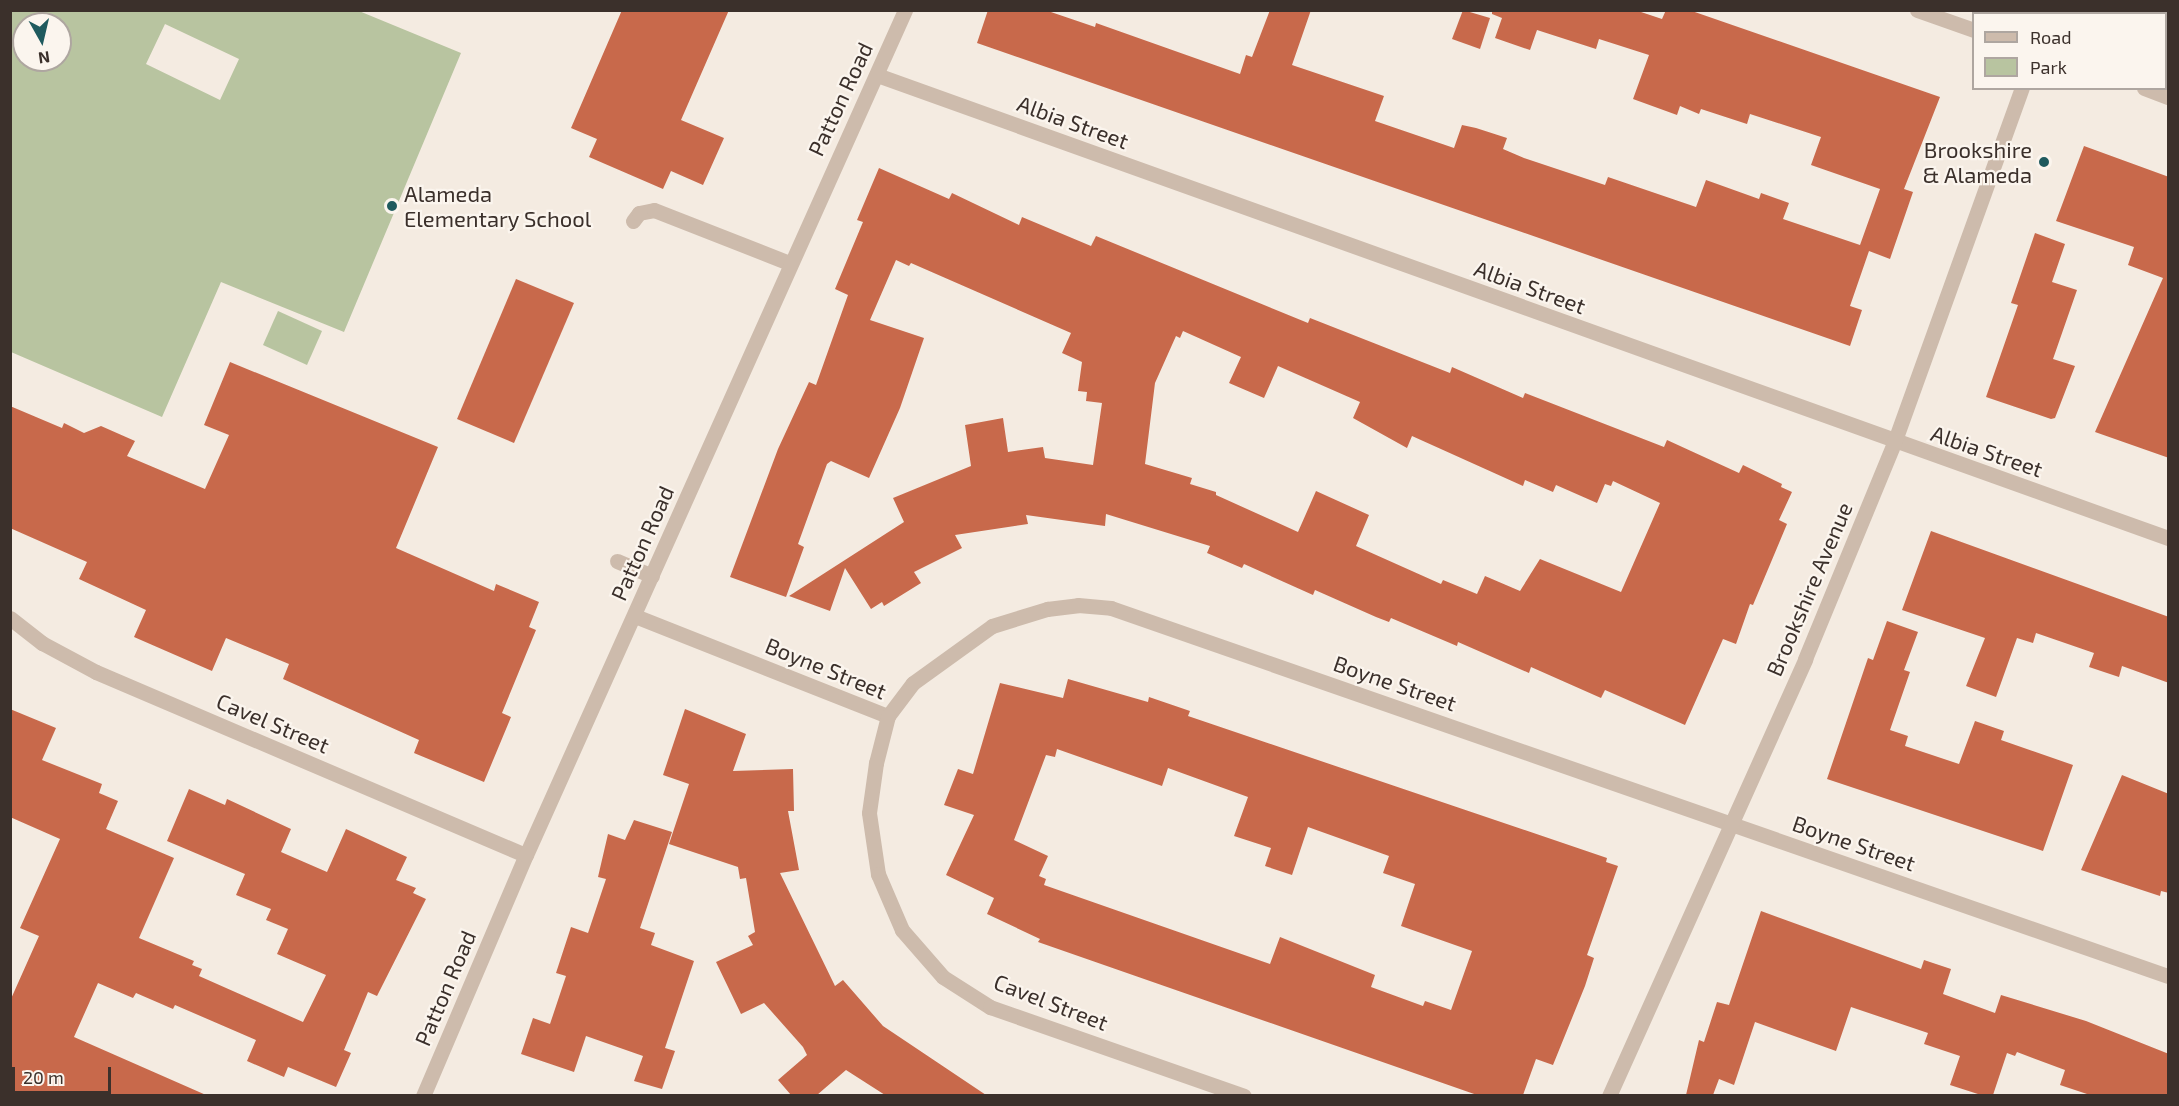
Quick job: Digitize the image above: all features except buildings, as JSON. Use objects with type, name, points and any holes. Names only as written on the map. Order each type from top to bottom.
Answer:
[{"type":"street","name":"Patton Road","points":[[423,1095],[526,855],[652,576],[789,263],[905,10]]},
{"type":"street","points":[[1917,10],[1972,29]]},
{"type":"street","name":"Albia Street","points":[[877,75],[1894,442],[2169,538]]},
{"type":"street","name":"Brookshire Avenue","points":[[1609,1095],[1805,659],[1894,442],[2021,90]]},
{"type":"street","points":[[2150,90],[2169,97]]},
{"type":"street","points":[[633,221],[639,213],[654,210],[789,263]]},
{"type":"street","points":[[617,561],[652,576]]},
{"type":"street","name":"Boyne Street","points":[[634,616],[888,716],[913,683],[992,626],[1047,609],[1078,605],[1111,608],[2169,976]]},
{"type":"street","name":"Cavel Street","points":[[10,618],[42,643],[96,672],[526,855]]},
{"type":"street","name":"Cavel Street","points":[[888,716],[876,763],[869,813],[878,873],[902,930],[943,977],[990,1007],[1244,1095]]},
{"type":"green space","points":[[11,10],[359,11],[461,53],[344,332],[221,282],[162,417],[11,352]],"holes":[[[165,24],[239,59],[220,100],[146,64]]]},
{"type":"green space","points":[[278,311],[322,331],[307,365],[263,345]]},
{"type":"place","name":"Brookshire & Alameda","points":[[2044,162]]},
{"type":"place","name":"Alameda Elementary School","points":[[392,206]]}]
